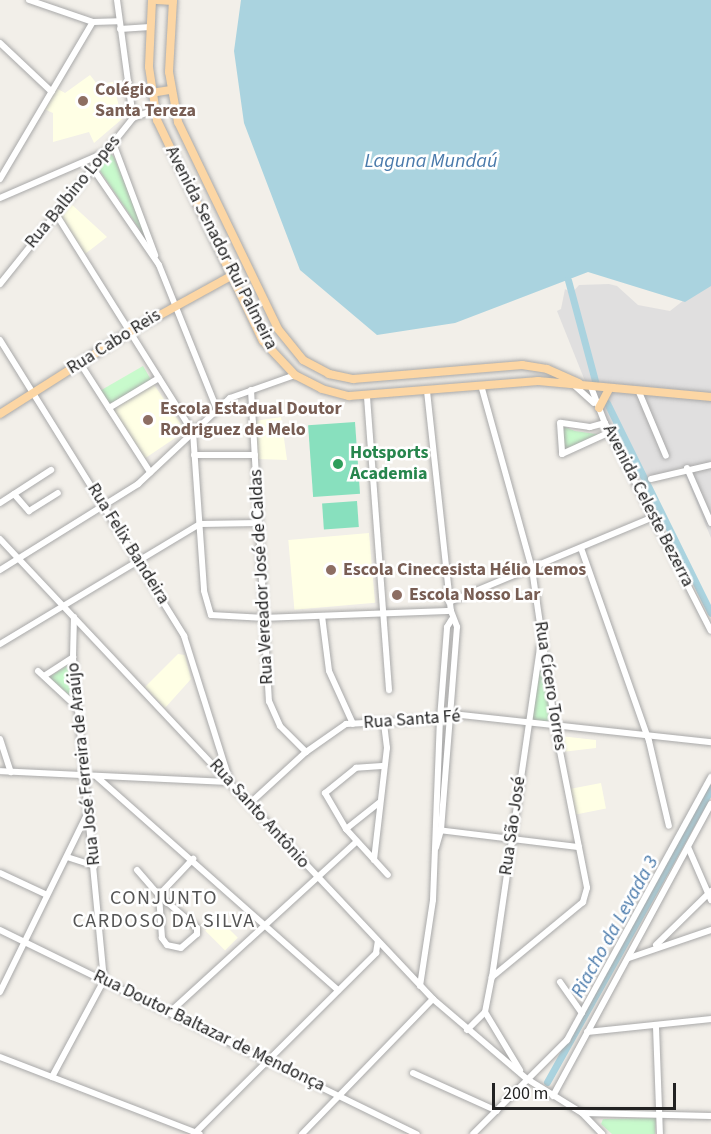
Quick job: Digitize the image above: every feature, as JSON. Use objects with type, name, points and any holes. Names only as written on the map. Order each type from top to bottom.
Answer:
[{"type":"main road","name":"Avenida Senador Rui Palmeira","points":[[152,0],[150,27],[154,110],[263,341],[295,375],[336,394],[367,397],[538,381],[711,397]]},
{"type":"main road","points":[[157,0],[173,1]]},
{"type":"main road","name":"Avenida Senador Rui Palmeira","points":[[173,1],[171,90],[182,133],[285,340],[303,360],[329,374],[353,379],[531,366],[588,386]]},
{"type":"main road","points":[[152,93],[171,90]]},
{"type":"main road","name":"Rua Cabo Reis","points":[[0,414],[129,332],[176,304],[231,276]]},
{"type":"main road","points":[[412,375],[409,384],[414,392]]},
{"type":"main road","points":[[396,377],[397,394]]},
{"type":"main road","points":[[600,411],[609,389]]},
{"type":"street","points":[[29,0],[93,22],[118,21]]},
{"type":"street","points":[[117,0],[118,21],[133,118]]},
{"type":"street","points":[[0,179],[93,22]]},
{"type":"street","points":[[120,29],[150,27]]},
{"type":"street","points":[[0,43],[52,92]]},
{"type":"street","name":"Rua Balbino Lopes","points":[[0,284],[94,171],[104,153],[133,118],[154,110]]},
{"type":"street","points":[[113,143],[159,265],[218,409]]},
{"type":"street","points":[[0,198],[104,153]]},
{"type":"street","points":[[94,171],[159,265]]},
{"type":"street","points":[[56,214],[193,432],[204,591],[213,617],[265,618],[451,610]]},
{"type":"street","name":"Rua Felix Bandeira","points":[[1,342],[141,562],[192,656],[230,782]]},
{"type":"street","points":[[80,363],[150,472]]},
{"type":"street","points":[[0,570],[105,507],[150,472],[235,395],[295,375]]},
{"type":"street","points":[[109,408],[159,378]]},
{"type":"street","name":"Rua Cícero Torres","points":[[481,385],[532,569],[555,726],[587,896],[492,977]]},
{"type":"street","name":"Avenida Celeste Bezerra","points":[[574,385],[586,393],[600,411]]},
{"type":"street","name":"Avenida Celeste Bezerra","points":[[588,386],[711,631]]},
{"type":"street","name":"Rua Vereador José de Caldas","points":[[251,390],[271,711],[280,726],[306,752]]},
{"type":"street","points":[[420,986],[428,948],[436,847],[452,714],[457,627],[452,619],[449,602],[427,391]]},
{"type":"street","points":[[639,392],[666,456]]},
{"type":"street","points":[[367,397],[389,690]]},
{"type":"street","points":[[605,423],[590,427],[560,423],[562,454],[610,432]]},
{"type":"street","points":[[194,455],[255,455]]},
{"type":"street","points":[[651,479],[687,468],[711,465]]},
{"type":"street","points":[[687,468],[711,523]]},
{"type":"street","points":[[0,503],[51,470]]},
{"type":"street","points":[[14,494],[29,511],[58,493]]},
{"type":"street","points":[[449,602],[653,517]]},
{"type":"street","points":[[0,644],[141,562],[200,524],[258,523]]},
{"type":"street","name":"Rua Santo Antônio","points":[[0,539],[433,999],[525,1077],[582,1113]]},
{"type":"street","points":[[581,548],[647,734],[669,826]]},
{"type":"street","points":[[322,616],[329,671],[353,724]]},
{"type":"street","name":"Rua José Ferreira de Araújo","points":[[74,617],[73,657],[87,776],[88,812],[95,866],[104,980]]},
{"type":"street","points":[[438,830],[440,719],[447,627],[452,619]]},
{"type":"street","name":"Rua São José","points":[[485,1012],[541,640]]},
{"type":"street","points":[[44,676],[73,657]]},
{"type":"street","points":[[38,671],[79,708]]},
{"type":"street","name":"Rua Santa Fé","points":[[249,804],[335,728],[353,724],[440,719],[452,714],[711,742]]},
{"type":"street","points":[[374,860],[382,766],[387,748],[384,723]]},
{"type":"street","points":[[0,739],[11,772]]},
{"type":"street","points":[[217,768],[225,763]]},
{"type":"street","points":[[382,766],[356,768],[326,791],[346,829],[388,875]]},
{"type":"street","points":[[0,771],[230,782]]},
{"type":"street","points":[[96,777],[193,859],[338,990]]},
{"type":"street","points":[[473,1134],[497,1111],[525,1077],[560,1049],[711,777]]},
{"type":"street","points":[[346,829],[380,802]]},
{"type":"street","points":[[553,1096],[711,804]]},
{"type":"street","points":[[0,992],[88,812]]},
{"type":"street","points":[[438,830],[579,847]]},
{"type":"street","points":[[170,1012],[357,841]]},
{"type":"street","points":[[654,948],[710,895],[688,847]]},
{"type":"street","points":[[67,857],[95,866]]},
{"type":"street","points":[[137,870],[159,895],[195,924],[197,934],[181,948],[172,948],[162,938],[159,895],[193,859]]},
{"type":"street","points":[[0,873],[47,895]]},
{"type":"street","name":"Rua Doutor Baltazar de Mendonça","points":[[0,930],[417,1134]]},
{"type":"street","points":[[628,958],[711,930]]},
{"type":"street","points":[[0,1057],[198,1134],[202,1125],[376,952],[378,941]]},
{"type":"street","points":[[376,952],[387,951]]},
{"type":"street","points":[[52,1077],[104,980]]},
{"type":"street","points":[[560,982],[582,1013]]},
{"type":"street","points":[[302,1134],[433,999]]},
{"type":"street","points":[[467,1030],[485,1012],[525,1077]]},
{"type":"street","points":[[587,1032],[656,1027],[711,1019]]},
{"type":"street","points":[[656,1027],[662,1115],[660,1134]]},
{"type":"street","points":[[413,1074],[497,1111]]},
{"type":"street","points":[[582,1113],[711,1116]]},
{"type":"street","points":[[582,1113],[602,1134]]},
{"type":"shaded area","name":"Colégio Santa Tereza","points":[[90,75],[97,84],[113,82],[122,119],[94,143],[89,132],[53,142],[53,113],[44,109],[56,88],[65,93]]},
{"type":"shaded area","points":[[69,202],[107,237],[85,254],[59,214]]},
{"type":"shaded area","points":[[711,279],[711,538],[682,467],[638,483],[587,386],[557,311],[561,309],[565,289],[572,293],[579,285],[609,284],[617,286],[638,305],[670,311]]},
{"type":"shaded area","name":"Escola Estadual Doutor Rodriguez de Melo","points":[[153,383],[185,431],[145,458],[112,410]]},
{"type":"shaded area","points":[[281,417],[287,460],[258,459],[255,421]]},
{"type":"shaded area","name":"Escola Cinecesista Hélio Lemos","points":[[369,533],[375,603],[294,610],[288,540]]},
{"type":"shaded area","points":[[178,654],[185,655],[191,679],[165,708],[145,687]]},
{"type":"shaded area","points":[[560,736],[596,740],[596,748],[562,752]]},
{"type":"shaded area","points":[[601,783],[606,809],[575,815],[570,789]]},
{"type":"shaded area","points":[[218,918],[238,938],[225,951],[205,931]]},
{"type":"green space","points":[[111,154],[114,157],[149,243],[98,168]]},
{"type":"green space","points":[[143,366],[153,383],[111,408],[101,390]]},
{"type":"green space","points":[[355,422],[360,494],[313,497],[308,425]]},
{"type":"green space","points":[[560,425],[575,431],[603,435],[564,456]]},
{"type":"green space","points":[[357,501],[359,527],[324,529],[322,503]]},
{"type":"green space","points":[[541,654],[553,722],[530,720]]},
{"type":"green space","points":[[70,664],[75,700],[49,677]]},
{"type":"green space","points":[[656,1118],[655,1134],[612,1134],[601,1124],[603,1119]]},
{"type":"water","name":"Laguna Mundaú","points":[[241,0],[711,0],[711,286],[685,302],[588,272],[455,323],[377,335],[300,270],[244,123],[234,51]]},
{"type":"waterway","name":"Riacho da Levada 3","points":[[568,280],[595,381]]},
{"type":"waterway","name":"Riacho da Levada 3","points":[[607,403],[711,613]]},
{"type":"waterway","name":"Riacho da Levada 3","points":[[547,1082],[711,788]]},
{"type":"place","name":"Colégio Santa Tereza","points":[[83,101]]},
{"type":"place","name":"Escola Estadual Doutor Rodriguez de Melo","points":[[148,420]]},
{"type":"place","name":"Hotsports Academia","points":[[338,464]]},
{"type":"place","name":"Escola Cinecesista Hélio Lemos","points":[[331,570]]},
{"type":"place","name":"Escola Nosso Lar","points":[[397,595]]},
{"type":"district","name":"CONJUNTO CARDOSO DA SILVA","points":[[164,910]]}]
